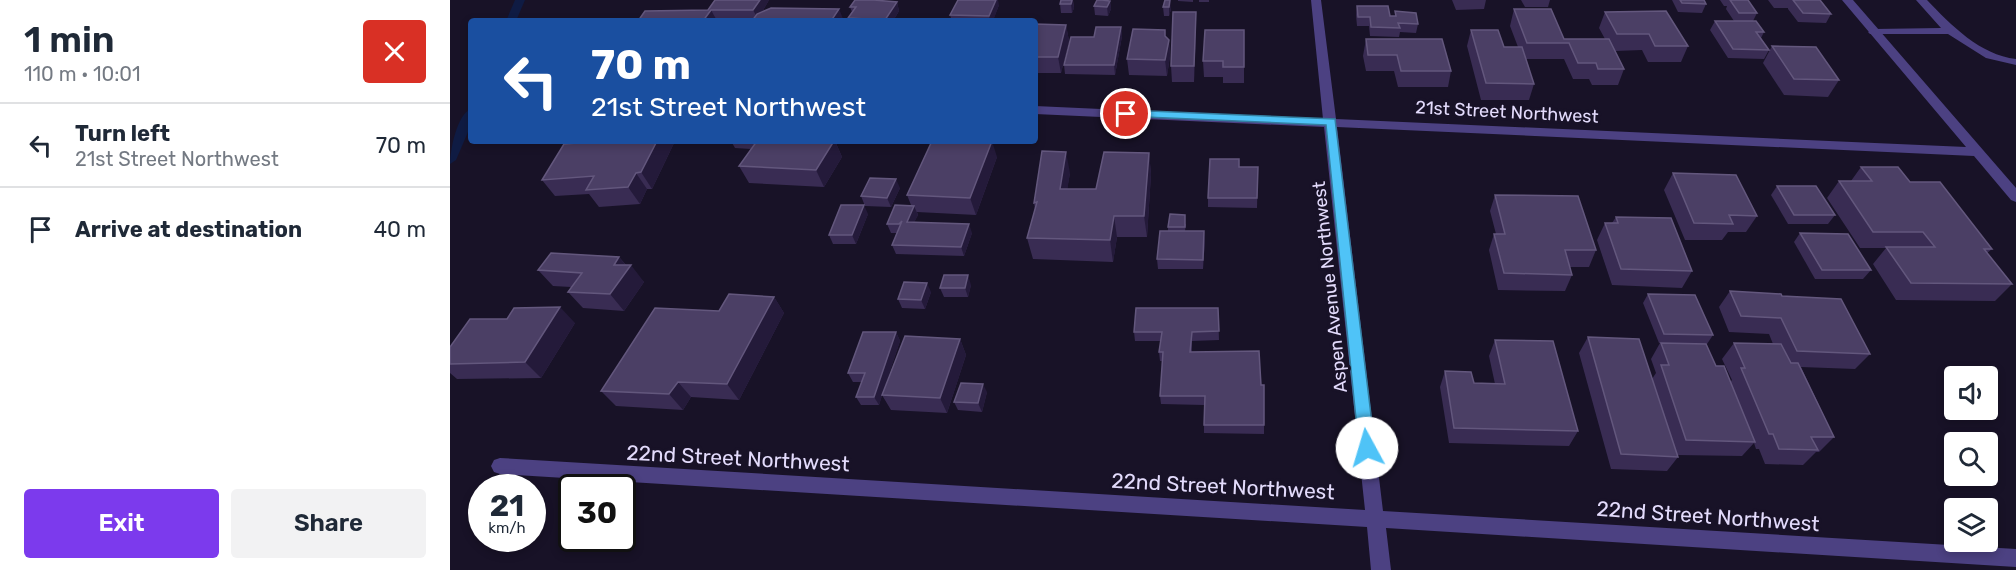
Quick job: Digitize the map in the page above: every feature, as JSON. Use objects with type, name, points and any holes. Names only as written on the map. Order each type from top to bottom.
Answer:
[{"type":"street","name":"Aspen Avenue Northwest","points":[[1316,0],[1381,570]]},
{"type":"street","points":[[1847,0],[2016,197]]},
{"type":"street","points":[[1921,0],[1950,31],[1980,49],[2009,62],[2016,62]]},
{"type":"street","points":[[1874,32],[1950,31]]},
{"type":"street","name":"21st Street Northwest","points":[[1038,110],[1977,152]]},
{"type":"street","name":"22nd Street Northwest","points":[[500,466],[2016,558]]},
{"type":"building","points":[[715,0],[760,0],[753,10],[711,10],[705,18],[640,18],[645,11],[708,10]]},
{"type":"building","points":[[855,0],[897,2],[886,18],[848,18],[856,7],[850,7]]},
{"type":"building","points":[[958,0],[996,0],[989,16],[950,15]]},
{"type":"building","points":[[1061,0],[1072,0],[1071,4],[1060,4]]},
{"type":"building","points":[[1097,0],[1110,1],[1107,7],[1094,6]]},
{"type":"building","points":[[1165,0],[1170,0],[1169,7],[1163,7]]},
{"type":"building","points":[[1680,0],[1704,0],[1706,4],[1682,3]]},
{"type":"building","points":[[1730,0],[1748,0],[1757,13],[1739,13]]},
{"type":"building","points":[[1793,0],[1820,0],[1831,14],[1803,13]]},
{"type":"building","points":[[1357,6],[1388,6],[1390,16],[1396,16],[1395,11],[1416,13],[1418,24],[1398,23],[1400,28],[1371,27],[1370,17],[1358,17]]},
{"type":"building","points":[[771,8],[839,9],[833,18],[754,18],[757,14]]},
{"type":"building","points":[[1514,9],[1551,9],[1564,39],[1609,39],[1624,69],[1598,69],[1596,63],[1578,63],[1569,43],[1527,43]]},
{"type":"building","points":[[1666,11],[1688,46],[1655,46],[1649,34],[1617,34],[1605,12]]},
{"type":"building","points":[[1173,12],[1196,12],[1194,66],[1171,66]]},
{"type":"building","points":[[1715,21],[1756,21],[1764,32],[1756,32],[1769,50],[1733,49]]},
{"type":"building","points":[[1038,24],[1066,25],[1058,57],[1038,57]]},
{"type":"building","points":[[1096,27],[1121,27],[1114,65],[1064,65],[1071,37],[1094,37]]},
{"type":"building","points":[[1133,29],[1165,30],[1165,36],[1169,40],[1165,60],[1127,59]]},
{"type":"building","points":[[1205,30],[1244,30],[1244,67],[1223,67],[1223,61],[1203,61]]},
{"type":"building","points":[[1471,30],[1498,30],[1504,47],[1522,47],[1534,84],[1486,83]]},
{"type":"building","points":[[1366,39],[1442,39],[1451,71],[1401,71],[1397,55],[1368,55]]},
{"type":"building","points":[[1772,46],[1816,47],[1839,80],[1794,79]]},
{"type":"building","points":[[564,144],[655,144],[641,172],[636,173],[628,187],[586,190],[594,176],[542,180]]},
{"type":"building","points":[[755,144],[832,144],[816,170],[739,166]]},
{"type":"building","points":[[931,144],[991,144],[970,198],[907,195]]},
{"type":"building","points":[[1042,151],[1066,152],[1060,189],[1096,189],[1104,152],[1149,153],[1144,216],[1114,216],[1110,240],[1027,238],[1037,202],[1034,203]]},
{"type":"building","points":[[1210,159],[1239,159],[1239,167],[1258,167],[1257,198],[1208,198]]},
{"type":"building","points":[[1861,167],[1898,167],[1910,182],[1940,182],[1992,249],[1984,249],[2012,284],[1911,283],[1886,247],[1935,247],[1923,232],[1873,232],[1839,181],[1872,181]]},
{"type":"building","points":[[1673,173],[1736,175],[1757,216],[1729,215],[1733,224],[1694,223]]},
{"type":"building","points":[[870,178],[896,179],[887,198],[861,196]]},
{"type":"building","points":[[1777,186],[1816,186],[1835,215],[1794,215]]},
{"type":"building","points":[[1495,195],[1578,196],[1596,250],[1565,250],[1572,275],[1504,273],[1494,234],[1505,234]]},
{"type":"building","points":[[841,205],[864,205],[852,235],[829,235]]},
{"type":"building","points":[[895,205],[914,206],[907,222],[969,224],[961,247],[892,245],[902,221],[899,224],[887,224]]},
{"type":"building","points":[[1170,214],[1185,215],[1185,227],[1168,227]]},
{"type":"building","points":[[1616,217],[1671,218],[1692,271],[1621,269],[1605,223],[1618,223]]},
{"type":"building","points":[[1160,231],[1204,231],[1203,260],[1157,259]]},
{"type":"building","points":[[1800,233],[1848,234],[1871,270],[1822,270]]},
{"type":"building","points":[[551,253],[619,257],[614,265],[631,265],[610,294],[568,292],[582,273],[538,270]]},
{"type":"building","points":[[944,275],[968,275],[965,288],[940,288]]},
{"type":"building","points":[[904,282],[927,283],[921,300],[898,299]]},
{"type":"building","points":[[1730,291],[1841,299],[1870,354],[1797,351],[1781,318],[1741,316]]},
{"type":"building","points":[[729,294],[774,297],[727,384],[678,382],[669,394],[601,391],[655,308],[719,311]]},
{"type":"building","points":[[1648,294],[1695,295],[1713,335],[1664,334]]},
{"type":"building","points":[[560,307],[525,362],[450,364],[450,347],[470,319],[507,319],[514,308]]},
{"type":"building","points":[[1136,308],[1218,308],[1219,331],[1192,332],[1190,352],[1259,351],[1261,385],[1264,385],[1264,425],[1204,425],[1205,396],[1160,396],[1163,352],[1159,352],[1162,332],[1134,332]]},
{"type":"building","points":[[863,332],[896,332],[874,397],[856,397],[865,373],[848,373]]},
{"type":"building","points":[[905,336],[960,339],[940,398],[882,395]]},
{"type":"building","points":[[1588,337],[1639,339],[1678,457],[1621,454]]},
{"type":"building","points":[[1495,340],[1553,341],[1578,431],[1454,428],[1445,371],[1471,372],[1474,383],[1505,384]]},
{"type":"building","points":[[1661,343],[1706,344],[1716,366],[1724,366],[1755,442],[1686,440],[1661,365],[1669,365]]},
{"type":"building","points":[[1734,343],[1781,344],[1791,363],[1798,363],[1834,437],[1811,437],[1818,450],[1779,449],[1773,434],[1769,434],[1741,368],[1745,368]]},
{"type":"building","points":[[961,383],[983,384],[978,403],[954,402]]},
{"type":"waterway","points":[[512,18],[520,0]]},
{"type":"waterway","points":[[450,160],[468,119]]},
{"type":"route","points":[[1126,114],[1331,122],[1367,448]]}]
